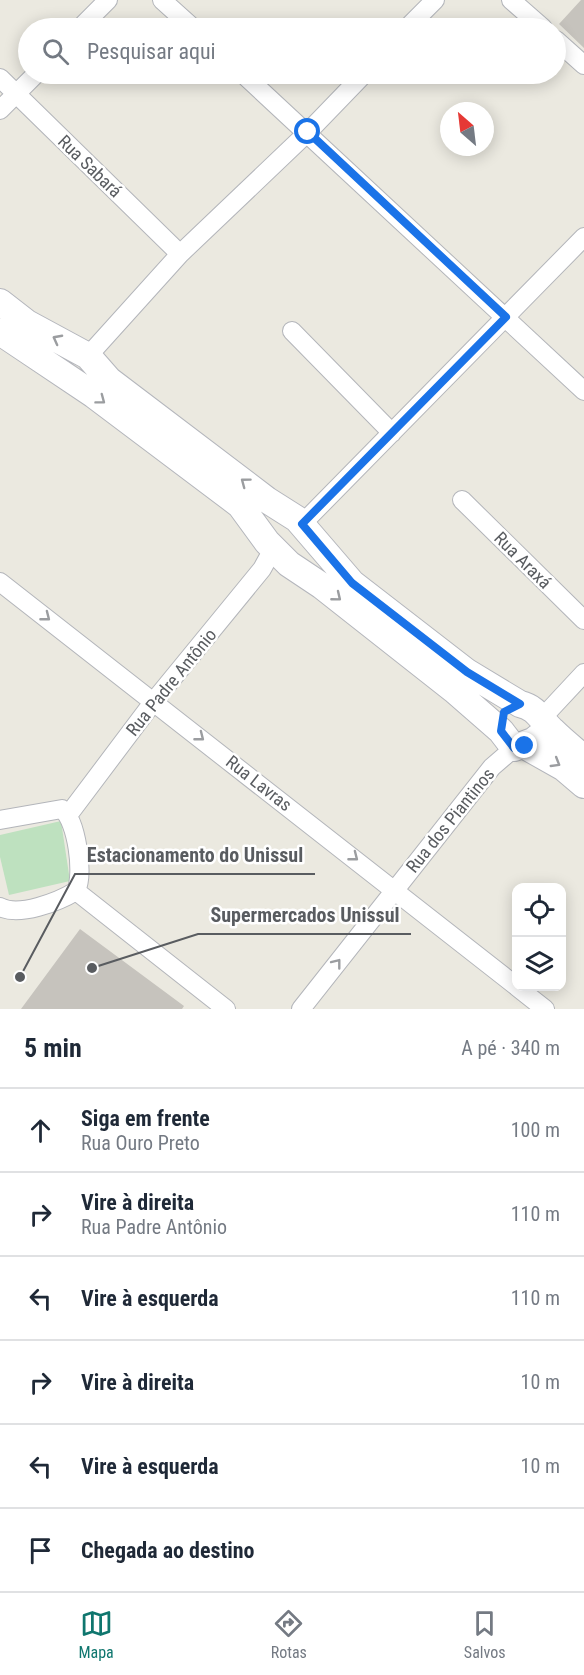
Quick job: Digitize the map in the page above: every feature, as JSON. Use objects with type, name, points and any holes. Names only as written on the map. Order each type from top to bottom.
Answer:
[{"type":"main road","points":[[0,302],[27,323],[88,356],[109,380],[302,525],[352,583],[467,672],[520,704],[530,706],[584,758]]},
{"type":"main road","points":[[0,332],[94,395],[240,505],[275,550],[454,690],[513,742],[564,768],[584,785]]},
{"type":"main road","points":[[275,550],[274,523],[302,525]]},
{"type":"main road","points":[[275,550],[308,546],[302,525]]},
{"type":"main road","points":[[513,742],[504,712],[520,704]]},
{"type":"main road","points":[[513,742],[546,722]]},
{"type":"street","points":[[90,18],[108,0]]},
{"type":"street","points":[[162,0],[182,18]]},
{"type":"street","points":[[417,18],[435,0]]},
{"type":"street","points":[[511,0],[532,18]]},
{"type":"street","points":[[566,49],[584,65]]},
{"type":"street","name":"Rua Sabará","points":[[0,78],[180,254]]},
{"type":"street","points":[[0,110],[25,84]]},
{"type":"street","points":[[254,84],[584,391]]},
{"type":"street","points":[[88,356],[180,254],[308,132],[354,84]]},
{"type":"street","points":[[302,525],[584,237]]},
{"type":"street","points":[[292,331],[392,433]]},
{"type":"street","name":"Rua Araxá","points":[[462,500],[584,620]]},
{"type":"street","name":"Rua Padre Antônio","points":[[69,814],[154,701],[275,550]]},
{"type":"street","name":"Rua Lavras","points":[[0,582],[512,982]]},
{"type":"street","points":[[546,722],[584,673]]},
{"type":"street","name":"Rua dos Piantinos","points":[[301,1009],[513,742]]},
{"type":"street","points":[[0,820],[63,809],[69,814],[75,830],[80,877],[76,891],[58,900],[14,911],[0,906]]},
{"type":"street","points":[[76,891],[226,1009]]},
{"type":"street","name":"Rua Lavras","points":[[523,991],[545,1009]]},
{"type":"green space","points":[[61,821],[70,881],[9,895],[0,857],[0,835]]},
{"type":"building","points":[[581,0],[584,0],[584,48],[566,31],[564,18]]},
{"type":"building","points":[[80,929],[184,1006],[182,1009],[21,1009]]},
{"type":"place","name":"Supermercados Unissul","points":[[92,968]]},
{"type":"place","name":"Estacionamento do Unissul","points":[[20,977]]},
{"type":"route","points":[[308,132],[506,317],[302,524],[352,583],[467,672],[520,704],[507,708],[504,712],[501,718],[501,731],[514,748],[525,746]]}]
